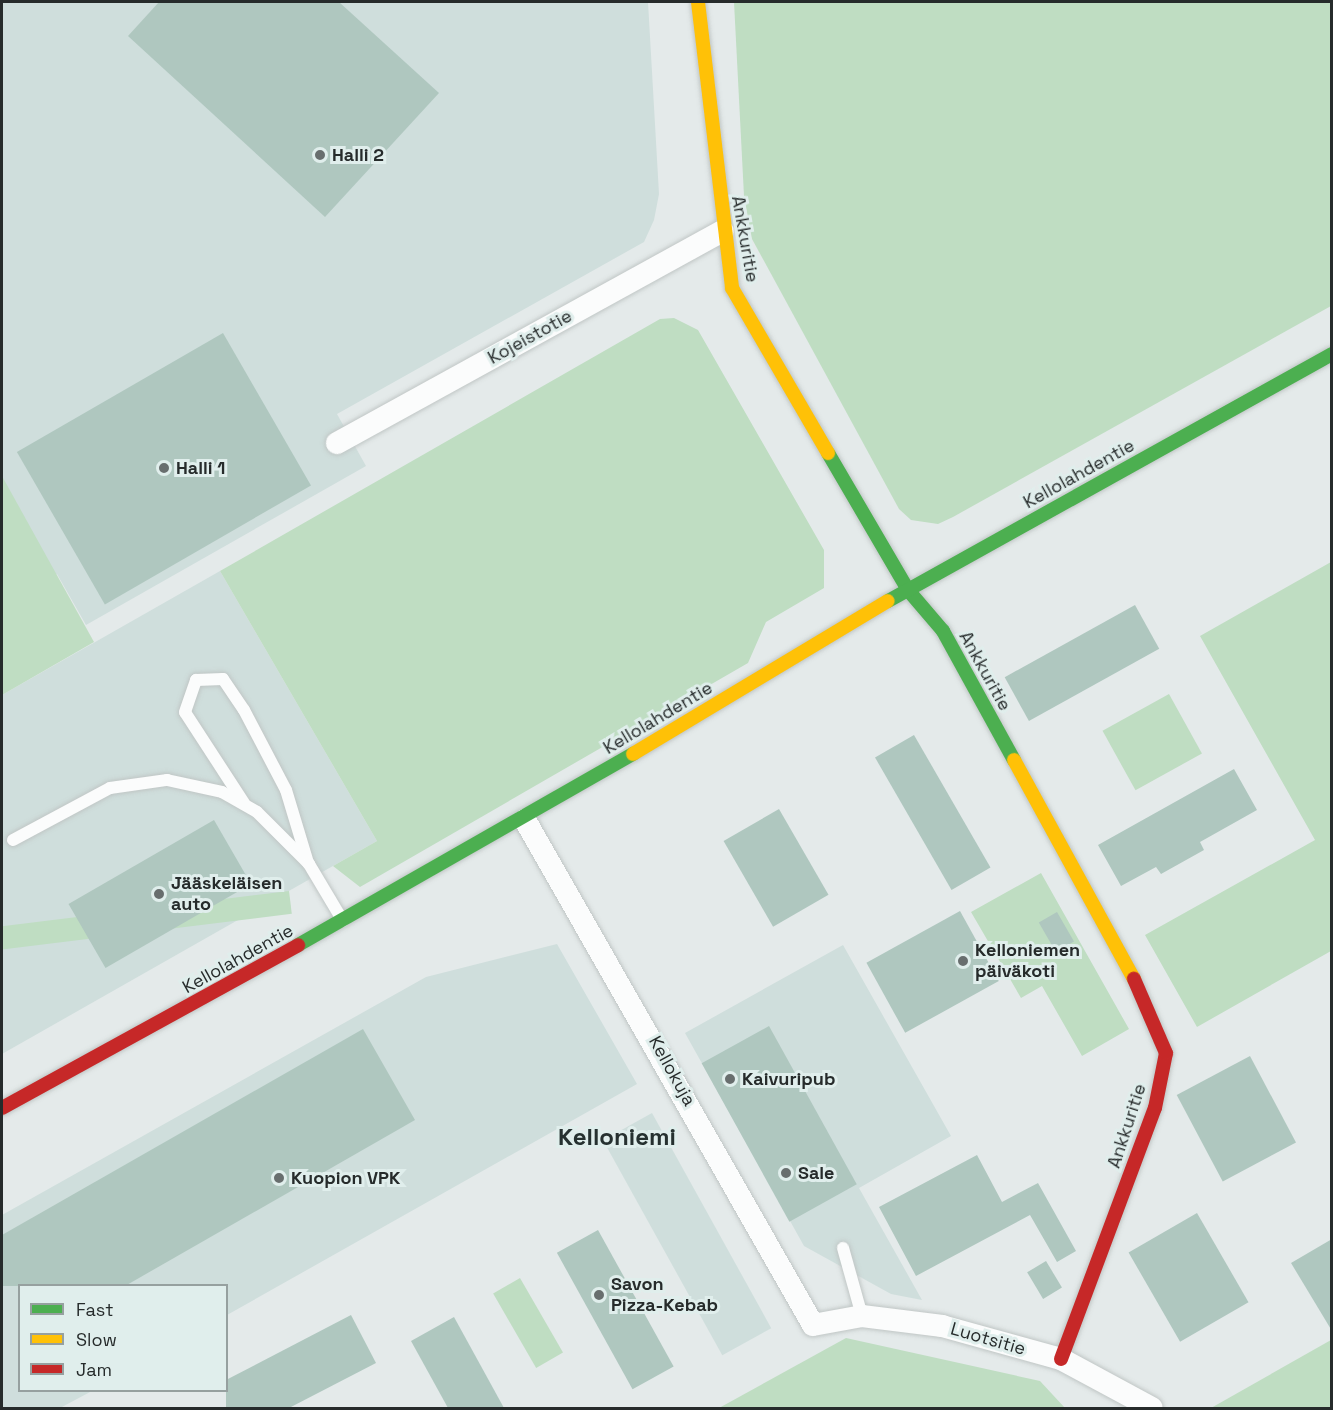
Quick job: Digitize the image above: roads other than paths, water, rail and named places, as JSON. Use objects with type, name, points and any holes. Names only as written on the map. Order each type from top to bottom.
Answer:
[{"type":"street","name":"Ankkuritie","points":[[698,2],[723,231],[732,288],[908,590],[948,640],[1152,1011],[1166,1053],[1155,1108],[1060,1359]]},
{"type":"street","name":"Kojeistotie","points":[[337,443],[723,231]]},
{"type":"street","name":"Kellolahdentie","points":[[2,1108],[344,922],[525,820],[908,590],[1332,354]]},
{"type":"street","name":"Kellokuja","points":[[525,820],[813,1325]]},
{"type":"street","name":"Luotsitie","points":[[813,1325],[862,1316],[942,1326],[1060,1359],[1152,1408]]},
{"type":"lane","points":[[309,864],[246,805],[185,712],[196,680],[223,679],[244,710],[286,790],[309,864],[344,922]]},
{"type":"lane","points":[[13,840],[110,788],[167,780],[222,792],[246,805]]},
{"type":"lane","points":[[843,1248],[862,1316]]},
{"type":"place","name":"Halli 2","points":[[320,155]]},
{"type":"place","name":"Halli 1","points":[[164,468]]},
{"type":"place","name":"Jääskeläisen auto","points":[[159,894]]},
{"type":"place","name":"Kelloniemen päiväkoti","points":[[963,961]]},
{"type":"place","name":"Kaivuripub","points":[[730,1079]]},
{"type":"place","name":"Sale","points":[[786,1173]]},
{"type":"place","name":"Kuopion VPK","points":[[279,1178]]},
{"type":"place","name":"Savon Pizza-Kebab","points":[[599,1295]]},
{"type":"district","name":"Kelloniemi","points":[[617,1137]]}]
